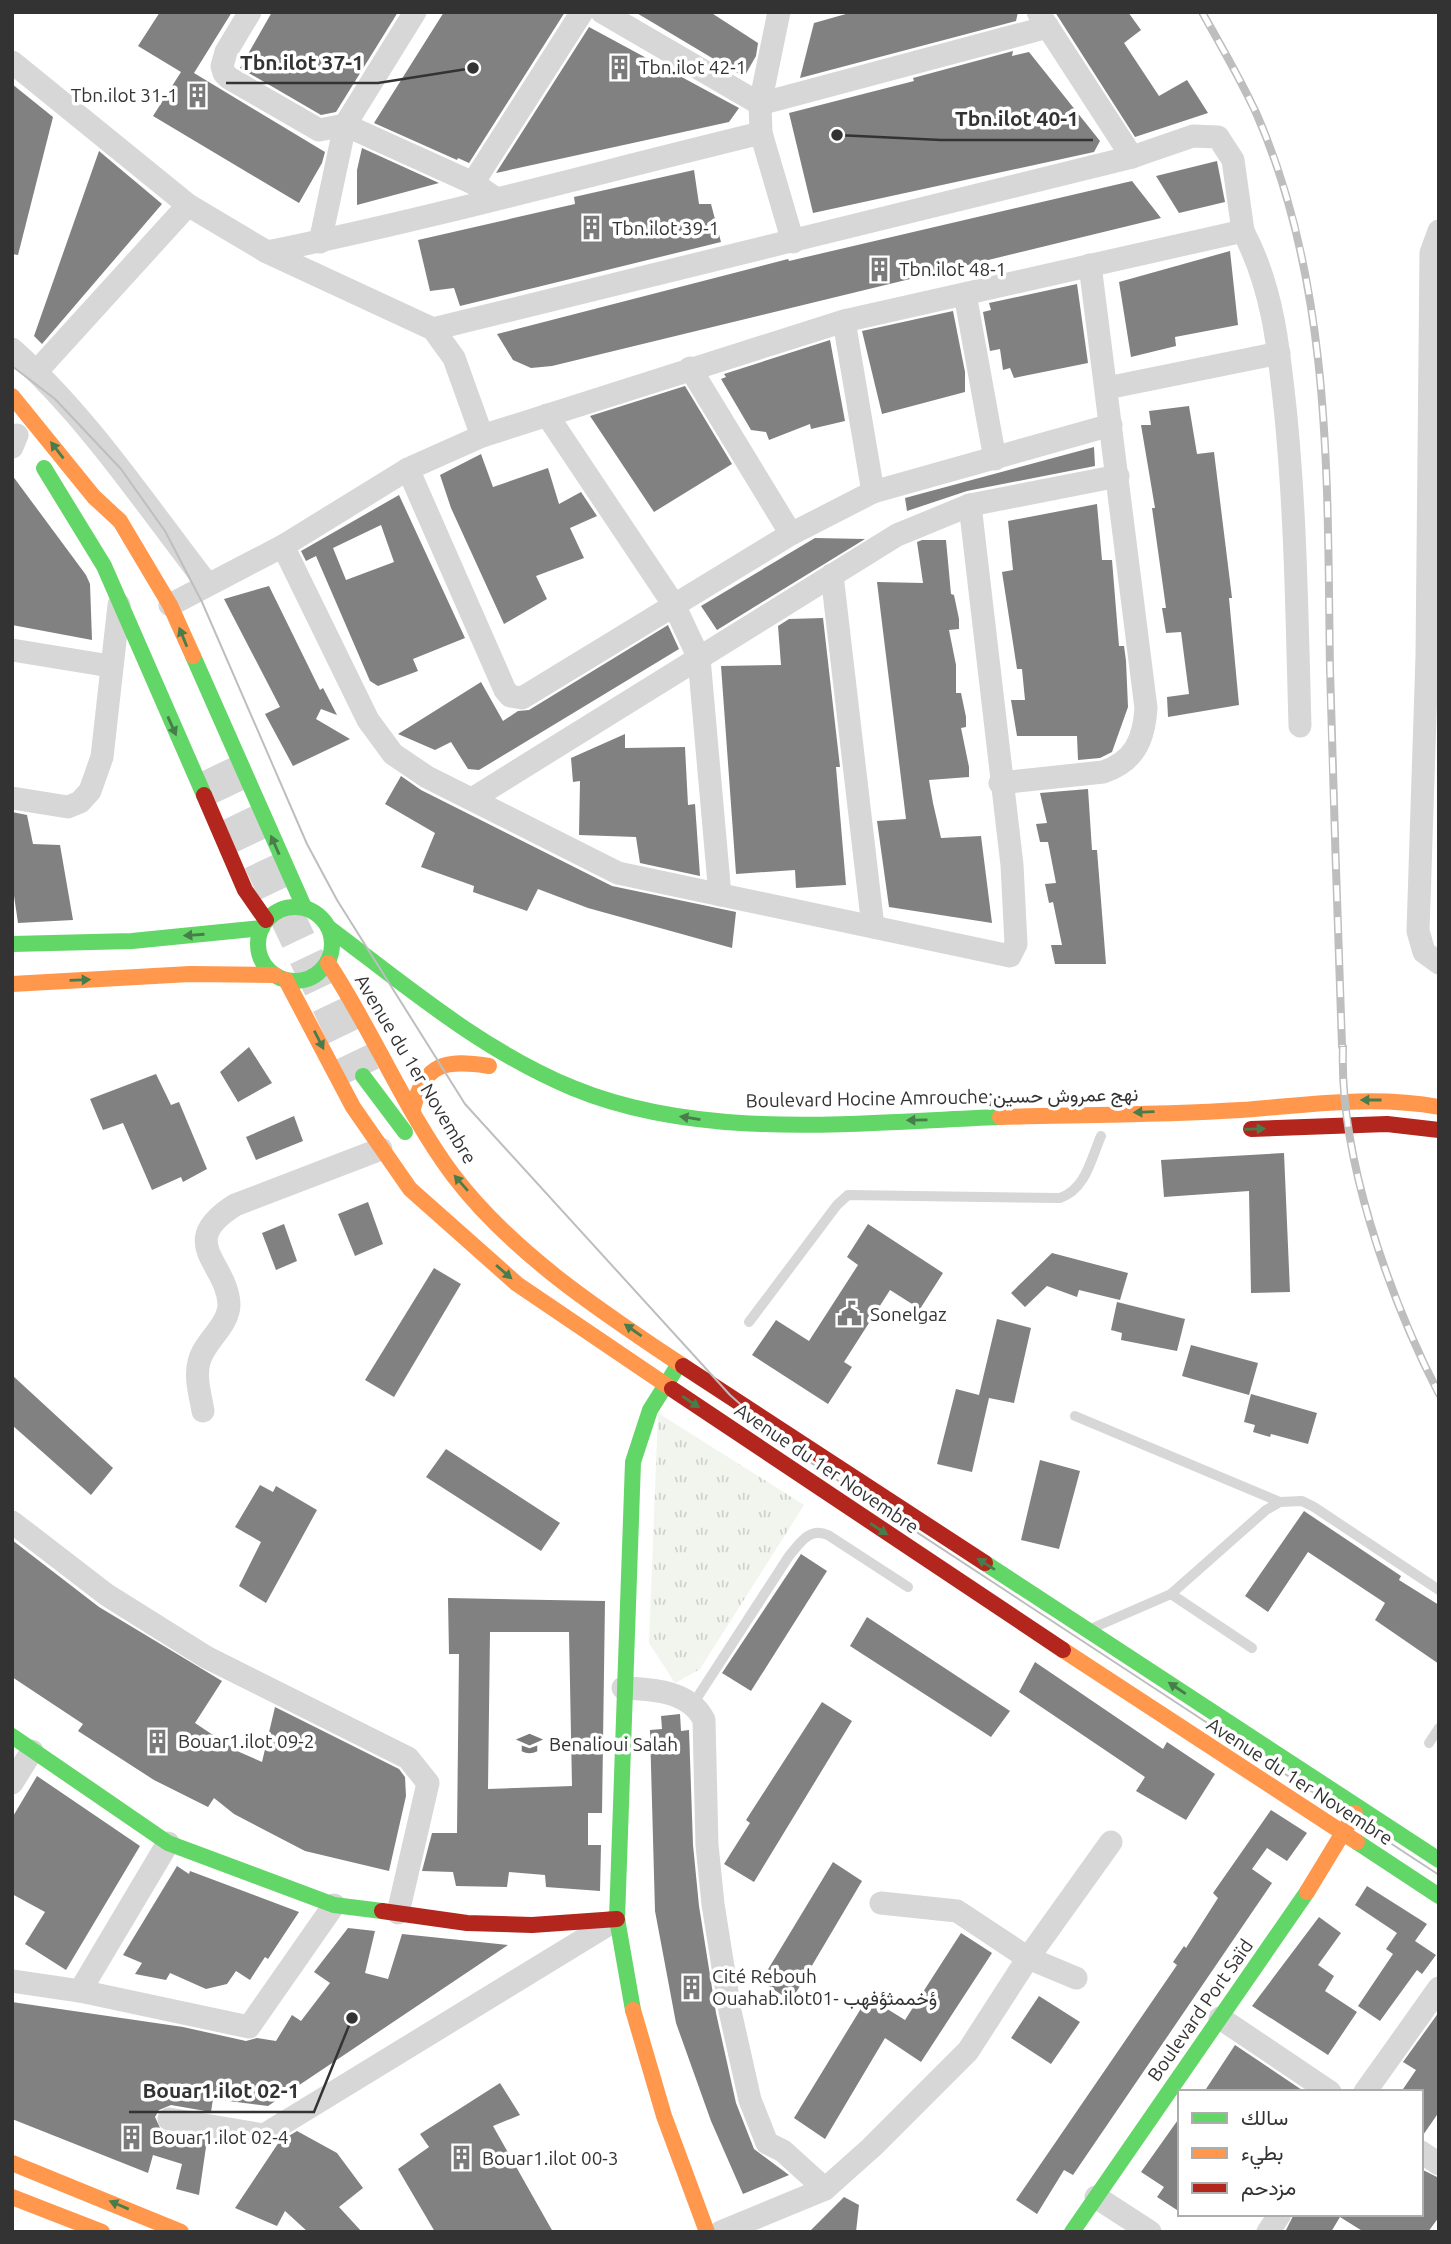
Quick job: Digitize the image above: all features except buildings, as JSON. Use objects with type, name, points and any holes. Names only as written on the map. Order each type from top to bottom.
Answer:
[{"type":"main road","points":[[12,396],[94,497],[127,530],[202,716]]},
{"type":"main road","points":[[14,438],[57,485],[99,556],[245,890],[264,924]]},
{"type":"main road","points":[[75,514],[96,531],[111,553],[174,684]]},
{"type":"main road","points":[[161,612],[304,907]]},
{"type":"main road","points":[[12,984],[190,974],[305,980],[321,971],[330,958],[329,928],[323,918],[304,907],[283,908],[264,924],[258,938],[261,959],[280,978]]},
{"type":"main road","points":[[12,944],[132,941],[264,924]]},
{"type":"main road","name":"Boulevard Hocine Amrouche;نهج عمروش حسين","points":[[329,928],[427,1001],[522,1062],[572,1087],[613,1103],[693,1119],[783,1124],[965,1119],[1237,1111],[1359,1100],[1391,1100],[1439,1107]]},
{"type":"main road","points":[[330,958],[353,968]]},
{"type":"main road","name":"Avenue du 1er Novembre","points":[[330,958],[413,1109],[457,1180],[566,1284],[680,1363],[1439,1860]]},
{"type":"main road","name":"Avenue du 1er Novembre","points":[[280,978],[353,1107],[410,1189],[517,1284],[1342,1835],[1439,1896]]},
{"type":"main road","points":[[385,992],[406,1008]]},
{"type":"main road","points":[[413,1109],[421,1079],[433,1069],[460,1060],[495,1069],[427,1023]]},
{"type":"main road","points":[[474,1247],[424,1184],[363,1076],[447,1190],[470,1216],[496,1238],[566,1284]]},
{"type":"main road","points":[[1234,1130],[1387,1125],[1439,1130]]},
{"type":"main road","points":[[680,1363],[663,1383],[647,1412],[633,1462],[617,1919],[621,1964],[646,2067],[707,2232]]},
{"type":"main road","points":[[12,1736],[168,1843],[334,1905],[467,1923],[532,1925],[617,1919]]},
{"type":"main road","name":"Boulevard Port Saïd","points":[[1072,2232],[1330,1858],[1357,1808]]},
{"type":"main road","points":[[12,2164],[181,2232]]},
{"type":"main road","points":[[12,2197],[102,2232]]},
{"type":"street","points":[[250,12],[226,52],[222,66],[224,73],[319,130],[345,125],[473,183],[495,198]]},
{"type":"street","points":[[320,242],[345,125],[415,12]]},
{"type":"street","points":[[473,183],[582,12]]},
{"type":"street","points":[[602,12],[760,104],[1043,20],[1132,157]]},
{"type":"street","points":[[779,12],[760,104],[761,133],[793,242]]},
{"type":"street","points":[[12,62],[188,205],[267,252],[433,329],[454,358],[482,436]]},
{"type":"street","points":[[267,252],[408,223],[495,198],[761,133]]},
{"type":"street","points":[[433,329],[1132,157],[1193,136],[1218,137],[1233,160],[1243,231],[1258,260],[1273,307],[1293,486],[1300,726]]},
{"type":"street","points":[[37,371],[188,205]]},
{"type":"street","points":[[161,612],[283,546],[408,469],[482,436],[844,321],[1243,231]]},
{"type":"street","points":[[1439,231],[1432,253],[1435,299],[1433,654],[1418,931],[1424,952],[1439,963]]},
{"type":"street","points":[[1000,783],[1102,772],[1117,767],[1128,759],[1140,739],[1146,708],[1090,265]]},
{"type":"street","points":[[965,293],[995,459]]},
{"type":"street","points":[[844,321],[873,492]]},
{"type":"street","points":[[12,349],[37,371],[128,475],[208,585]]},
{"type":"street","points":[[1107,388],[1279,353]]},
{"type":"street","points":[[690,368],[791,534]]},
{"type":"street","points":[[547,415],[674,605],[699,658],[720,895]]},
{"type":"street","points":[[408,469],[491,661],[510,696],[522,698],[791,534],[873,492],[1111,425]]},
{"type":"street","points":[[472,799],[897,535],[970,505],[1118,476]]},
{"type":"street","points":[[283,546],[368,720],[379,737],[404,764],[618,873],[992,954],[1013,955],[1016,944],[1012,865],[1000,783],[970,505]]},
{"type":"street","points":[[832,575],[873,927]]},
{"type":"street","points":[[12,798],[68,807],[80,802],[90,791],[102,757],[119,603]]},
{"type":"street","points":[[12,650],[110,666]]},
{"type":"street","points":[[203,1410],[197,1377],[199,1360],[226,1316],[229,1303],[209,1257],[206,1241],[211,1225],[235,1205],[381,1149]]},
{"type":"street","points":[[12,1522],[107,1595],[206,1657],[408,1758],[428,1783],[398,1913]]},
{"type":"street","points":[[623,1688],[650,1689],[693,1704],[704,1720],[707,1845],[713,1904],[730,2011],[750,2100],[767,2143],[783,2151],[825,2189]]},
{"type":"street","points":[[12,1783],[32,1751]]},
{"type":"street","points":[[721,2232],[825,2189],[968,2051],[1028,1958],[1111,1842]]},
{"type":"street","points":[[80,1991],[168,1843]]},
{"type":"street","points":[[881,1903],[957,1911],[1028,1958],[1076,1978]]},
{"type":"street","points":[[12,1981],[80,1991],[249,2027],[334,1905]]},
{"type":"street","points":[[169,2119],[264,2135],[617,1919]]},
{"type":"street","points":[[1366,2090],[1439,1988]]},
{"type":"street","points":[[1220,2018],[1327,2090]]},
{"type":"street","points":[[1423,2153],[1439,2164]]},
{"type":"street","points":[[1096,2197],[1150,2232]]},
{"type":"street","points":[[1268,2232],[1279,2216]]},
{"type":"lane","points":[[749,1322],[837,1205],[848,1195],[1060,1198],[1073,1193],[1082,1181],[1101,1136]]},
{"type":"lane","points":[[1075,1416],[1280,1502],[1302,1501],[1439,1590]]},
{"type":"lane","points":[[1089,1629],[1171,1594],[1266,1510],[1280,1502]]},
{"type":"lane","points":[[693,1704],[789,1556],[813,1532],[828,1535],[908,1587]]},
{"type":"lane","points":[[1171,1594],[1252,1648]]},
{"type":"lane","points":[[1429,1743],[1439,1728]]},
{"type":"green space","points":[[658,1413],[804,1505],[700,1669],[675,1683],[649,1643]]},
{"type":"tunnel","points":[[215,765],[363,1076]]},
{"type":"tram line","points":[[12,366],[55,399],[121,469],[165,531],[202,602],[307,844],[337,900],[465,1104],[730,1395],[793,1451],[1439,1875]]},
{"type":"railway","points":[[1202,12],[1257,115],[1282,181],[1300,249],[1313,318],[1326,458],[1342,1046]]},
{"type":"railway","points":[[1343,1047],[1349,1133],[1370,1224],[1402,1313],[1439,1394]]},
{"type":"traffic: fast","points":[[44,468],[104,566],[204,795]]},
{"type":"traffic: fast","points":[[193,656],[304,907]]},
{"type":"traffic: fast","points":[[288,907],[302,907],[316,913],[326,923],[332,944],[326,965],[316,975],[302,981],[288,981],[274,975],[264,965],[258,951],[258,937],[264,923],[274,913],[288,907]]},
{"type":"traffic: fast","points":[[12,944],[132,941],[262,928]]},
{"type":"traffic: fast","points":[[329,928],[446,1016],[508,1056],[573,1088],[623,1105],[676,1116],[784,1125],[1000,1117]]},
{"type":"traffic: fast","points":[[363,1076],[405,1132]]},
{"type":"traffic: fast","points":[[633,2010],[617,1919],[633,1462],[650,1410],[679,1364]]},
{"type":"traffic: fast","points":[[985,1563],[1439,1860]]},
{"type":"traffic: fast","points":[[12,1736],[168,1843],[334,1905],[382,1911]]},
{"type":"traffic: fast","points":[[1357,1842],[1439,1896]]},
{"type":"traffic: fast","points":[[1072,2232],[1307,1892]]},
{"type":"traffic: slow","points":[[12,396],[94,497],[120,521],[170,605],[193,656]]},
{"type":"traffic: slow","points":[[328,963],[435,1150],[476,1203],[502,1230],[560,1280],[683,1366]]},
{"type":"traffic: slow","points":[[12,984],[190,974],[275,975]]},
{"type":"traffic: slow","points":[[286,980],[353,1107],[410,1189],[517,1284],[672,1389]]},
{"type":"traffic: slow","points":[[413,1109],[423,1082],[430,1073],[449,1064],[489,1066]]},
{"type":"traffic: slow","points":[[1000,1117],[1211,1112],[1365,1101],[1439,1107]]},
{"type":"traffic: slow","points":[[1063,1650],[1357,1842]]},
{"type":"traffic: slow","points":[[1307,1892],[1355,1813]]},
{"type":"traffic: slow","points":[[633,2010],[664,2116],[707,2232]]},
{"type":"traffic: slow","points":[[12,2163],[181,2232]]},
{"type":"traffic: slow","points":[[12,2197],[102,2232]]},
{"type":"traffic: jam","points":[[204,795],[245,890],[266,920]]},
{"type":"traffic: jam","points":[[1251,1129],[1387,1124],[1439,1130]]},
{"type":"traffic: jam","points":[[683,1366],[985,1563]]},
{"type":"traffic: jam","points":[[672,1389],[1063,1650]]},
{"type":"traffic: jam","points":[[382,1911],[467,1923],[532,1925],[617,1919]]},
{"type":"place","name":"Tbn.ilot 42-1","points":[[619,67]]},
{"type":"place","name":"Tbn.ilot 37-1","points":[[473,68]]},
{"type":"place","name":"Tbn.ilot 31-1","points":[[198,95]]},
{"type":"place","name":"Tbn.ilot 40-1","points":[[837,135]]},
{"type":"place","name":"Tbn.ilot 39-1","points":[[592,228]]},
{"type":"place","name":"Tbn.ilot 48-1","points":[[879,269]]},
{"type":"place","name":"Sonelgaz","points":[[850,1314]]},
{"type":"place","name":"Bouar1.ilot 09-2","points":[[158,1741]]},
{"type":"place","name":"Benalioui Salah","points":[[529,1744]]},
{"type":"place","name":"Cité Rebouh Ouahab.ilot01- ؤخممثؤفهب","points":[[692,1987]]},
{"type":"place","name":"Bouar1.ilot 02-1","points":[[352,2018]]},
{"type":"place","name":"Bouar1.ilot 02-4","points":[[132,2137]]},
{"type":"place","name":"Bouar1.ilot 00-3","points":[[462,2158]]}]
